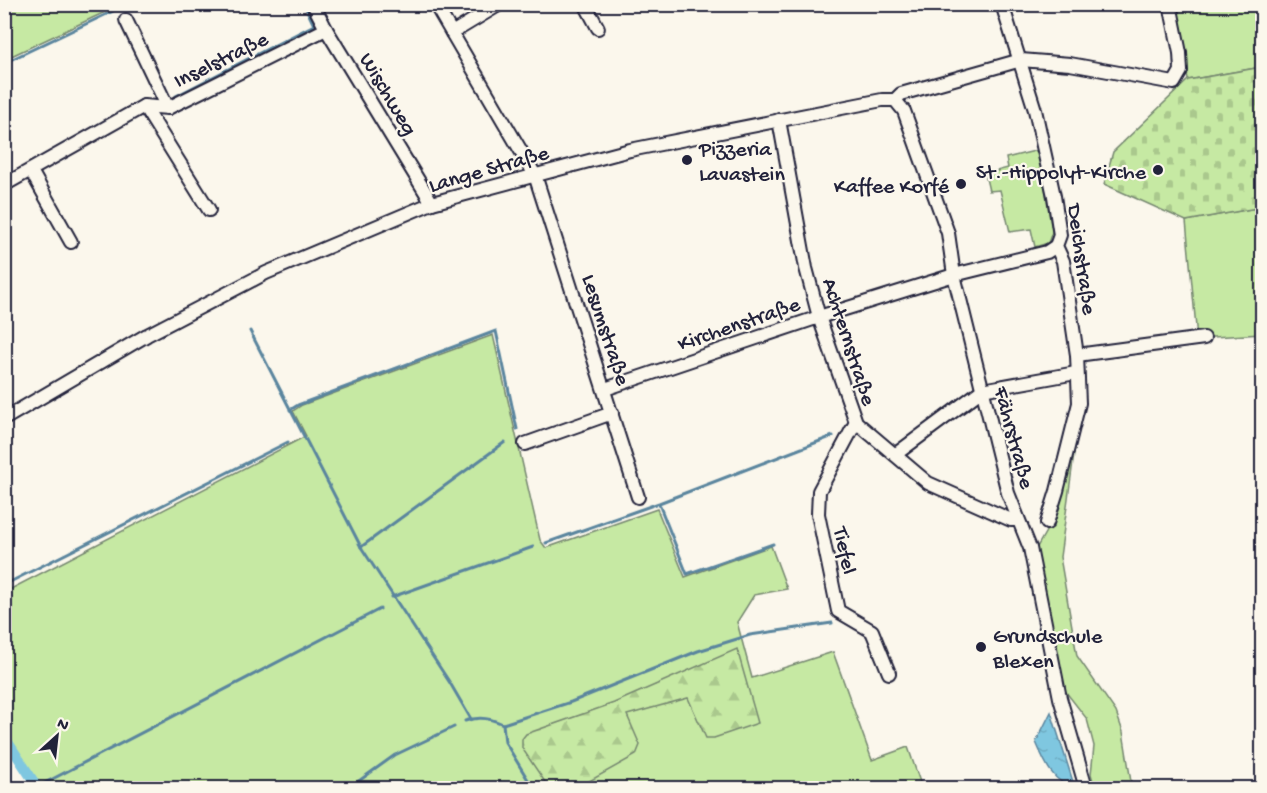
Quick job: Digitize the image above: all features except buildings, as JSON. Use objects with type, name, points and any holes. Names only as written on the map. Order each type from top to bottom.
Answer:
[{"type":"street","name":"Wischweg","points":[[313,4],[432,203]]},
{"type":"street","name":"Lesumstraße","points":[[435,4],[535,175],[638,497]]},
{"type":"street","points":[[452,33],[500,4]]},
{"type":"street","points":[[585,4],[598,28]]},
{"type":"street","name":"Deichstraße","points":[[1002,4],[1035,110],[1054,195],[1060,235],[1056,246],[1063,261],[1077,355],[1079,403],[1058,490],[1047,523]]},
{"type":"street","points":[[1021,60],[1070,64],[1174,83],[1181,71],[1180,53],[1170,4]]},
{"type":"street","points":[[126,20],[168,108]]},
{"type":"street","name":"Inselstraße","points":[[144,106],[168,108],[326,29]]},
{"type":"street","name":"Lange Straße","points":[[4,419],[147,335],[266,273],[432,203],[630,150],[882,100],[895,100],[902,94],[1021,60]]},
{"type":"street","name":"Fährstraße","points":[[895,100],[904,111],[950,241],[954,275],[982,390],[1008,493],[1030,548],[1060,698],[1086,789]]},
{"type":"street","points":[[4,185],[144,106],[208,210]]},
{"type":"street","name":"Achternstraße","points":[[779,120],[806,268],[819,317],[856,422],[928,483],[1011,520],[1018,520]]},
{"type":"street","points":[[31,171],[71,242]]},
{"type":"street","name":"Kirchenstraße","points":[[605,389],[819,317],[954,275],[1047,252],[1056,246]]},
{"type":"street","points":[[1077,355],[1204,338]]},
{"type":"street","points":[[896,454],[982,390],[1076,373]]},
{"type":"street","points":[[525,444],[612,413]]},
{"type":"street","name":"Tiefel","points":[[856,422],[819,491],[818,514],[838,611],[872,631],[889,673]]},
{"type":"green space","points":[[5,4],[120,4],[120,5],[5,59]]},
{"type":"green space","points":[[1176,5],[1262,5],[1262,67],[1188,80]]},
{"type":"green space","points":[[1262,67],[1262,207],[1186,221],[1104,184],[1113,152],[1188,80]]},
{"type":"green space","points":[[1039,150],[1052,232],[1048,243],[1035,247],[1031,229],[1010,232],[1000,190],[989,191],[985,174],[1008,168],[1006,158]]},
{"type":"green space","points":[[1262,207],[1262,334],[1197,338],[1186,221]]},
{"type":"green space","points":[[493,335],[540,540],[546,548],[657,509],[685,577],[771,546],[787,589],[754,595],[737,622],[752,678],[833,652],[872,760],[908,747],[922,788],[41,788],[5,731],[5,592],[306,436],[293,411],[302,405]]},
{"type":"green space","points":[[1078,425],[1060,557],[1077,656],[1116,712],[1123,732],[1132,788],[1095,788],[1091,774],[1094,746],[1087,719],[1065,691],[1036,549],[1049,526]]},
{"type":"green space","points":[[737,649],[758,723],[714,738],[706,738],[688,698],[627,715],[640,745],[636,755],[577,788],[549,788],[522,748],[522,739],[526,734],[614,703]]},
{"type":"water","points":[[1051,712],[1075,788],[1067,786],[1055,777],[1036,742]]},
{"type":"waterway","points":[[4,63],[128,4]]},
{"type":"waterway","points":[[176,96],[314,25],[304,4]]},
{"type":"waterway","points":[[250,331],[361,547],[471,719]]},
{"type":"waterway","points":[[290,410],[298,405],[496,331],[517,429]]},
{"type":"waterway","points":[[546,543],[659,503],[833,436]]},
{"type":"waterway","points":[[4,585],[288,442]]},
{"type":"waterway","points":[[361,547],[505,442]]},
{"type":"waterway","points":[[659,504],[687,574],[773,544]]},
{"type":"waterway","points":[[392,597],[533,547]]},
{"type":"waterway","points":[[37,787],[380,609]]},
{"type":"waterway","points":[[465,721],[484,718],[503,724],[571,702],[698,651],[750,635],[832,623]]},
{"type":"waterway","points":[[503,724],[505,742],[533,788]]},
{"type":"waterway","points":[[349,788],[395,755],[454,727]]},
{"type":"waterway","points":[[4,736],[38,788]]},
{"type":"place","name":"Pizzeria Lavastein","points":[[687,160]]},
{"type":"place","name":"St.-Hippolyt-Kirche","points":[[1158,170]]},
{"type":"place","name":"Kaffee Korfé","points":[[961,184]]},
{"type":"place","name":"Grundschule Blexen","points":[[981,647]]}]
